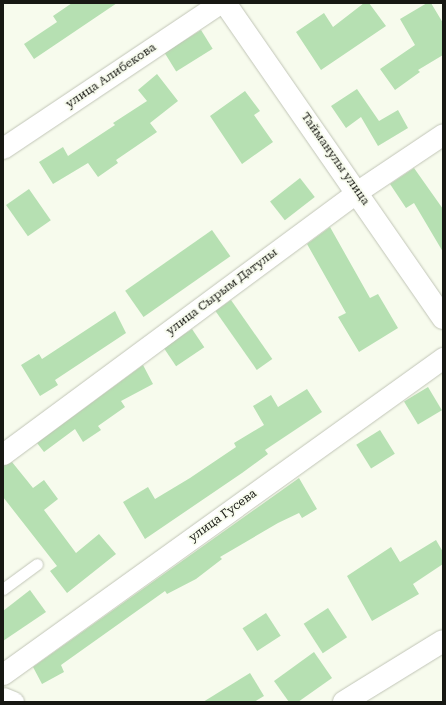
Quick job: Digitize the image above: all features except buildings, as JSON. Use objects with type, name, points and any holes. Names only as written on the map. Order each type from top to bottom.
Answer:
[{"type":"street","name":"улица Алибекова","points":[[3,148],[220,3]]},
{"type":"street","name":"Тайманулы улица","points":[[224,3],[358,191],[443,318]]},
{"type":"street","name":"улица Сырым Датулы","points":[[3,454],[358,191],[443,134]]},
{"type":"street","name":"улица Гусева","points":[[3,674],[443,358]]},
{"type":"street","points":[[344,702],[443,641]]},
{"type":"street","points":[[3,698],[13,702]]},
{"type":"lane","points":[[3,589],[37,564]]}]
